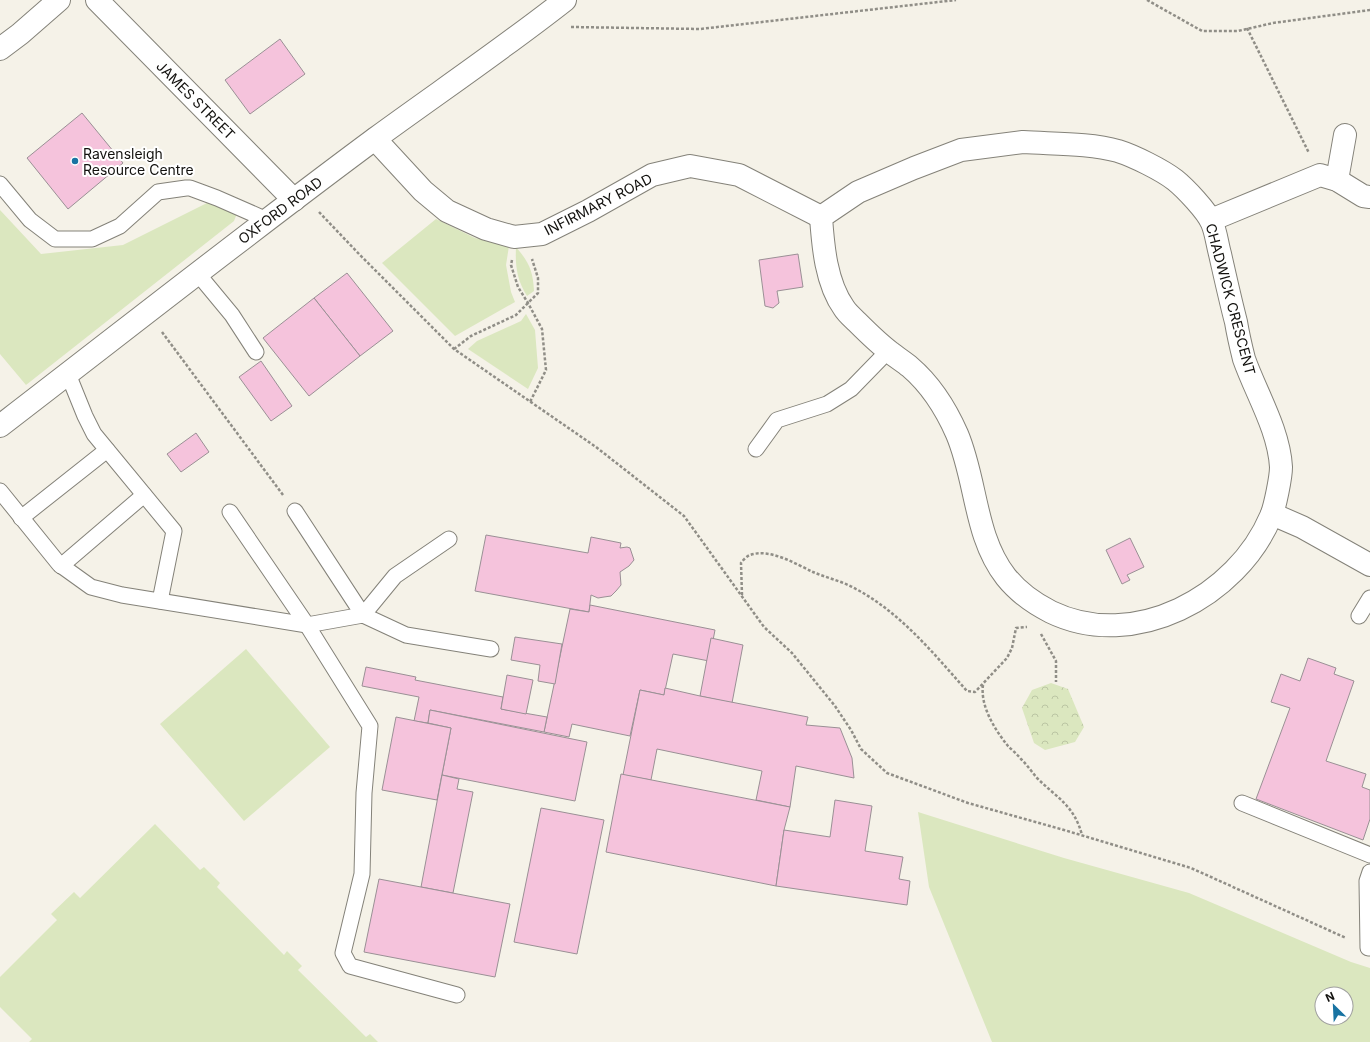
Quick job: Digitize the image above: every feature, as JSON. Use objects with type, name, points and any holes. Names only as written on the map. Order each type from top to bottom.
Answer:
[{"type":"street","points":[[0,49],[20,34],[59,0]]},
{"type":"street","name":"JAMES STREET","points":[[97,0],[298,197]]},
{"type":"street","name":"OXFORD ROAD","points":[[0,426],[267,220],[375,139],[532,26],[565,0]]},
{"type":"street","points":[[1329,177],[1344,135]]},
{"type":"street","name":"INFIRMARY ROAD","points":[[375,139],[423,191],[447,211],[486,229],[514,237],[542,234],[588,211],[652,175],[690,166],[740,175],[821,217]]},
{"type":"street","name":"CHADWICK CRESCENT","points":[[1024,142],[1084,146],[1119,151],[1173,178],[1187,191],[1211,220],[1244,357],[1277,441],[1281,469],[1272,514],[1242,563],[1210,593],[1159,619],[1117,626],[1093,625],[1065,619],[1038,617],[1028,598],[1008,580],[993,559],[980,523],[962,447],[950,419],[936,394],[912,368],[888,351],[844,309],[833,286],[823,248],[821,217],[858,192],[954,152],[1024,142]]},
{"type":"street","points":[[1211,220],[1329,177],[1363,196],[1370,197]]},
{"type":"street","points":[[1272,514],[1302,527],[1370,564]]},
{"type":"lane","points":[[0,184],[30,220],[55,239],[92,239],[120,226],[158,192],[186,188],[190,188],[217,198],[267,220]]},
{"type":"lane","points":[[198,274],[232,315],[256,352]]},
{"type":"lane","points":[[756,449],[777,420],[827,404],[850,389],[888,351]]},
{"type":"lane","points":[[68,374],[94,434],[174,531],[160,601]]},
{"type":"lane","points":[[22,518],[107,450]]},
{"type":"lane","points":[[0,491],[61,566],[91,587],[122,595],[307,625],[362,615],[395,576],[450,539]]},
{"type":"lane","points":[[61,566],[144,496]]},
{"type":"lane","points":[[296,511],[362,615],[406,635],[491,649]]},
{"type":"lane","points":[[230,512],[307,625],[370,726],[364,793],[362,874],[343,953],[350,966],[457,995]]},
{"type":"lane","points":[[1359,616],[1370,598]]},
{"type":"lane","points":[[1242,803],[1370,855]]},
{"type":"lane","points":[[1369,948],[1367,881],[1370,872]]},
{"type":"path","points":[[532,26],[700,29],[956,0]]},
{"type":"path","points":[[1147,0],[1202,31],[1238,31],[1248,28],[1370,10]]},
{"type":"path","points":[[1248,28],[1329,177]]},
{"type":"path","points":[[298,197],[358,254],[454,350],[596,447],[684,516],[764,627],[792,653],[835,706],[851,730],[861,749],[887,773],[968,803],[1191,868],[1369,948]]},
{"type":"path","points":[[454,350],[471,336],[516,315],[538,293],[538,278],[533,259],[514,237]]},
{"type":"path","points":[[514,237],[511,264],[518,288],[542,329],[546,370],[530,402]]},
{"type":"path","points":[[147,313],[296,511]]},
{"type":"path","points":[[742,596],[741,563],[749,555],[763,554],[791,560],[814,572],[842,582],[875,600],[913,631],[967,691],[975,692],[1007,658],[1012,648],[1016,628],[1038,617],[1040,632],[1056,661],[1056,682]]},
{"type":"path","points":[[983,684],[982,692],[988,714],[1008,746],[1037,778],[1062,799],[1072,811],[1079,822],[1082,835]]},
{"type":"green space","points":[[217,198],[239,208],[234,221],[26,385],[0,354],[0,210],[41,254],[123,245]]},
{"type":"green space","points":[[436,219],[475,238],[509,246],[506,265],[511,292],[515,302],[455,336],[382,263]]},
{"type":"green space","points":[[516,247],[530,267],[533,278],[534,291],[527,296],[517,273]]},
{"type":"green space","points":[[526,314],[535,330],[538,368],[528,389],[468,349],[477,341],[521,321]]},
{"type":"green space","points":[[246,649],[330,747],[244,821],[160,724]]},
{"type":"green space","points":[[1051,683],[1068,689],[1084,727],[1075,742],[1045,750],[1034,743],[1022,708],[1032,690]]},
{"type":"green space","points":[[918,812],[1064,858],[1189,893],[1351,962],[1370,968],[1370,1042],[992,1042],[929,887]]},
{"type":"green space","points":[[155,824],[200,870],[204,867],[220,883],[217,887],[284,955],[287,951],[302,966],[298,970],[366,1037],[370,1034],[378,1042],[29,1042],[32,1039],[0,1007],[0,977],[57,920],[51,914],[74,892],[80,898]]},
{"type":"building","points":[[280,39],[305,74],[250,114],[225,80]]},
{"type":"building","name":"Ravensleigh Resource Centre","points":[[82,113],[123,163],[68,209],[27,158]]},
{"type":"building","points":[[798,254],[803,287],[777,291],[779,303],[773,308],[765,306],[759,260]]},
{"type":"building","points":[[347,273],[393,331],[360,356],[314,298]]},
{"type":"building","points":[[314,298],[360,356],[309,396],[263,338]]},
{"type":"building","points":[[261,361],[292,406],[271,421],[239,377]]},
{"type":"building","points":[[196,433],[209,452],[181,472],[167,454]]},
{"type":"building","points":[[486,535],[588,553],[591,537],[621,543],[620,548],[630,548],[634,560],[629,566],[620,572],[621,585],[611,596],[598,598],[591,595],[589,612],[475,591]]},
{"type":"building","points":[[1130,538],[1144,567],[1127,575],[1130,580],[1122,584],[1106,550]]},
{"type":"building","points":[[590,605],[715,630],[709,661],[673,654],[664,695],[640,690],[630,736],[572,724],[569,737],[544,732],[570,609],[589,612]]},
{"type":"building","points":[[515,637],[562,644],[555,684],[538,681],[540,665],[511,660]]},
{"type":"building","points":[[711,638],[743,645],[732,703],[700,696]]},
{"type":"building","points":[[1308,658],[1336,668],[1334,674],[1354,681],[1326,761],[1366,774],[1362,787],[1370,790],[1370,819],[1363,840],[1256,799],[1290,708],[1271,702],[1281,674],[1300,681]]},
{"type":"building","points":[[366,667],[416,677],[415,680],[503,697],[501,709],[547,717],[544,732],[430,710],[428,723],[414,721],[419,697],[362,686]]},
{"type":"building","points":[[507,675],[533,680],[526,714],[501,709]]},
{"type":"building","points":[[665,688],[808,717],[806,725],[840,728],[852,758],[854,778],[796,766],[790,807],[756,800],[762,771],[657,749],[651,780],[623,775],[640,690],[664,695]]},
{"type":"building","points":[[430,710],[587,742],[575,801],[442,775],[451,728],[428,723]]},
{"type":"building","points":[[396,717],[451,728],[437,800],[382,790]]},
{"type":"building","points":[[621,774],[790,807],[784,830],[776,886],[606,852]]},
{"type":"building","points":[[442,775],[459,779],[457,789],[473,792],[453,893],[421,887]]},
{"type":"building","points":[[835,800],[872,806],[865,851],[903,857],[899,879],[910,881],[907,905],[776,886],[784,830],[830,837]]},
{"type":"building","points":[[541,808],[604,820],[577,954],[514,942]]},
{"type":"building","points":[[379,879],[510,904],[495,977],[364,952]]},
{"type":"place","name":"Ravensleigh Resource Centre","points":[[75,161]]}]
